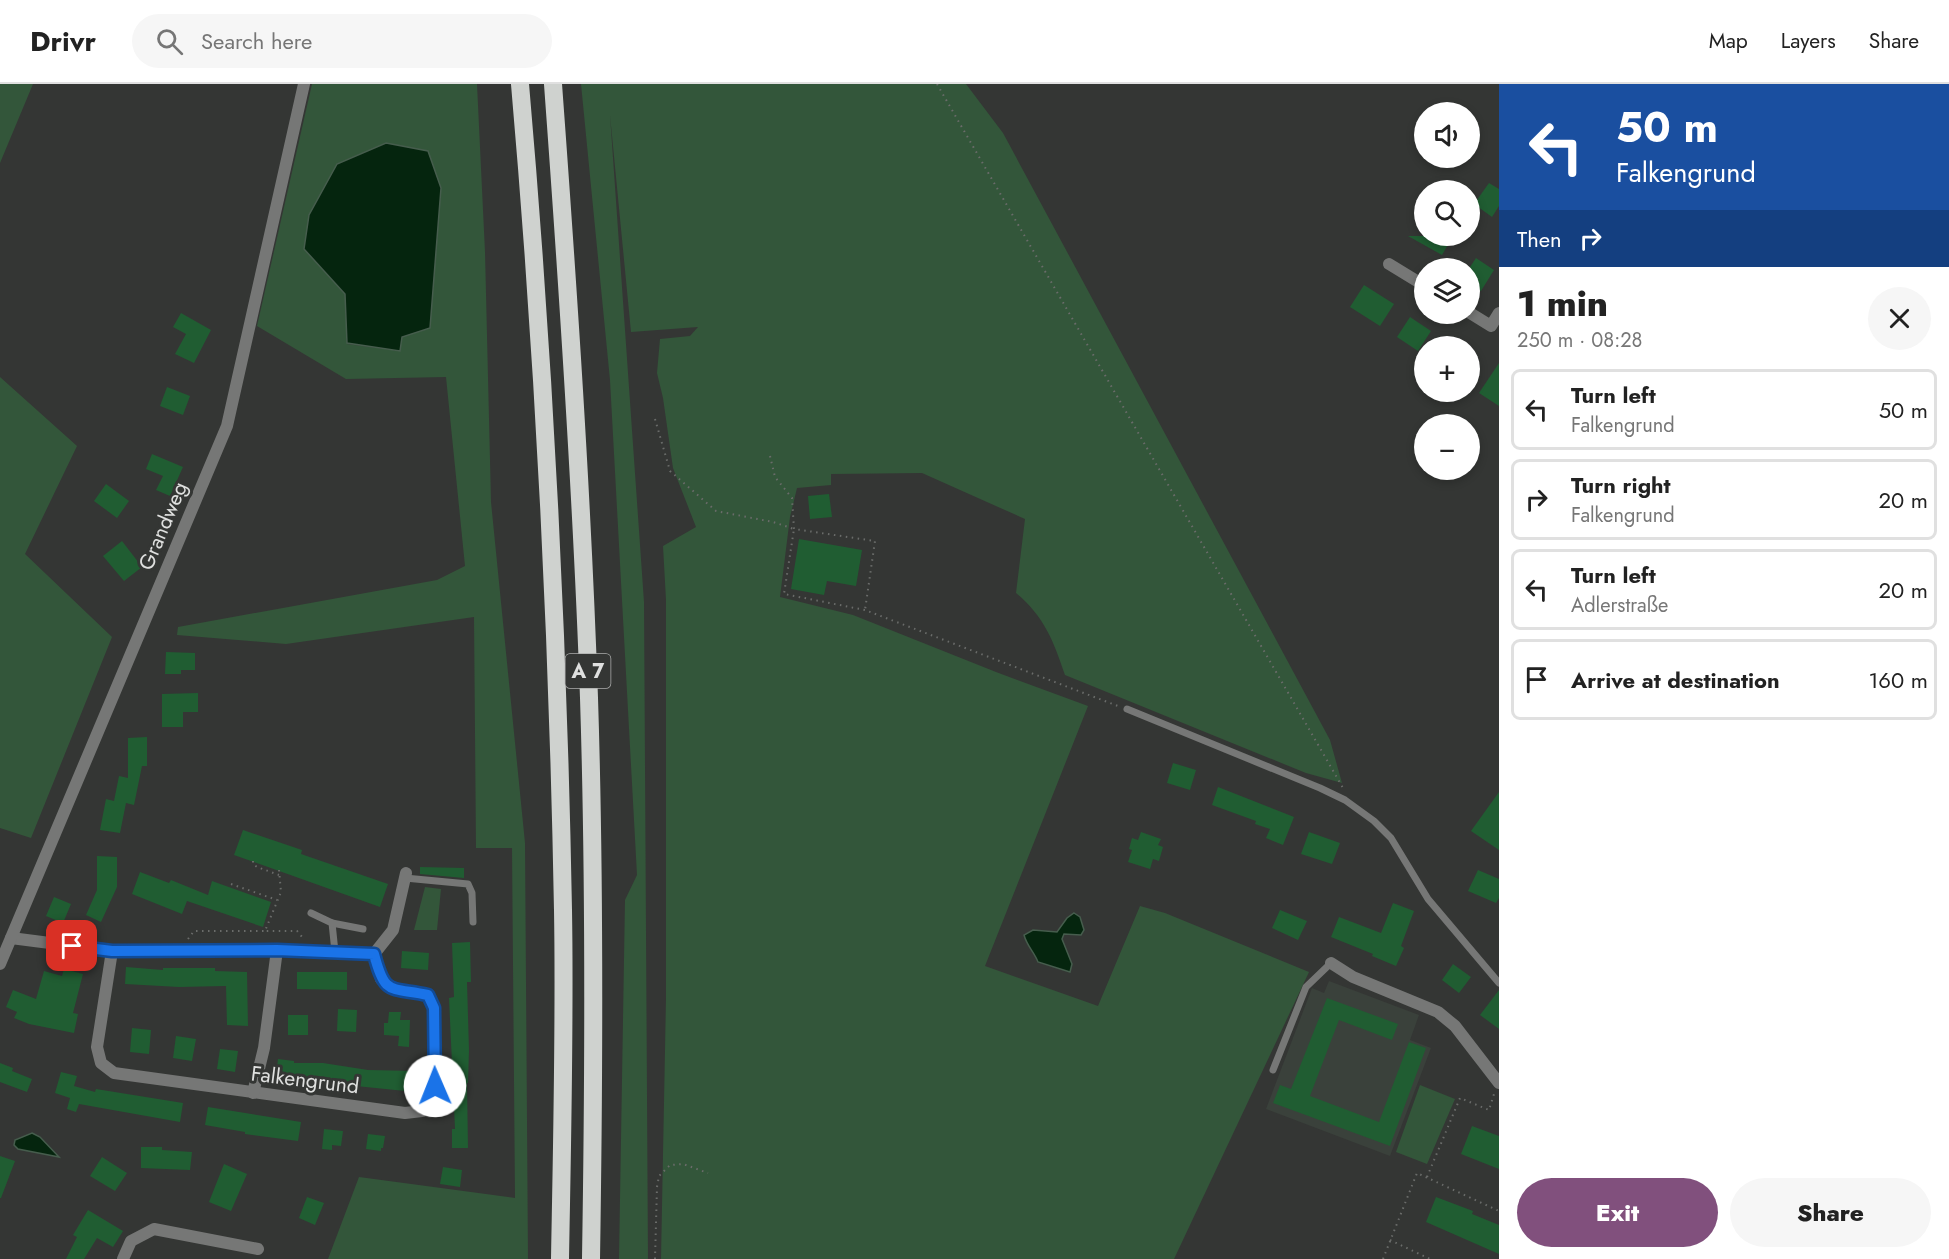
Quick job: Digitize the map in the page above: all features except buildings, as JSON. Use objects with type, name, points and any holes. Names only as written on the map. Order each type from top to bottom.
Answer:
[{"type":"highway","name":"A 7","points":[[520,84],[541,364],[557,653],[563,913],[560,1259]]},
{"type":"highway","name":"A 7","points":[[553,84],[573,363],[589,699],[594,972],[591,1259]]},
{"type":"street","name":"Grandweg","points":[[0,964],[227,426],[304,84]]},
{"type":"street","points":[[1389,264],[1414,279]]},
{"type":"street","points":[[1480,319],[1495,328],[1499,313]]},
{"type":"street","points":[[11,938],[112,951],[277,950],[374,954],[393,930],[406,876]]},
{"type":"street","points":[[253,1094],[264,1048],[277,950]]},
{"type":"street","name":"Falkengrund","points":[[112,951],[98,1047],[101,1063],[114,1073],[253,1094],[405,1113],[422,1111],[430,1103],[435,1086],[434,1008],[428,995],[390,988],[381,979],[374,954]]},
{"type":"street","points":[[1331,963],[1353,977],[1438,1012],[1455,1026],[1499,1083]]},
{"type":"street","points":[[123,1259],[131,1241],[154,1229],[258,1249]]},
{"type":"lane","points":[[1127,709],[1345,800],[1374,821],[1391,838],[1428,899],[1499,983]]},
{"type":"lane","points":[[406,876],[468,884],[472,893],[473,922]]},
{"type":"lane","points":[[311,913],[332,923],[363,929]]},
{"type":"lane","points":[[332,923],[334,952]]},
{"type":"lane","points":[[1273,1070],[1306,987],[1331,963]]},
{"type":"path","points":[[937,84],[1342,783],[1345,800]]},
{"type":"path","points":[[655,419],[670,471],[716,512],[773,522],[794,529],[875,541],[865,610]]},
{"type":"path","points":[[770,456],[775,477],[792,498],[794,529],[784,594],[865,610],[1127,709]]},
{"type":"path","points":[[253,861],[257,867],[279,875]]},
{"type":"path","points":[[265,931],[280,892],[279,870]]},
{"type":"path","points":[[231,885],[277,900]]},
{"type":"path","points":[[181,951],[194,931],[297,931],[307,943],[307,951]]},
{"type":"path","points":[[1427,1178],[1460,1098],[1489,1110],[1499,1083]]},
{"type":"path","points":[[656,1259],[655,1203],[660,1176],[670,1165],[682,1164],[708,1173]]},
{"type":"path","points":[[1383,1259],[1417,1173],[1499,1211]]},
{"type":"path","points":[[1390,1240],[1430,1259]]},
{"type":"shaded area","points":[[0,84],[33,84],[0,163]]},
{"type":"shaded area","points":[[312,84],[477,84],[485,252],[491,502],[525,843],[528,1259],[328,1259],[359,1177],[515,1198],[512,848],[476,848],[474,617],[286,644],[177,635],[178,627],[437,580],[465,566],[446,377],[346,379],[257,326]],"holes":[[[345,294],[402,337],[400,351],[347,344]]]},
{"type":"shaded area","points":[[581,84],[966,84],[1003,133],[1330,740],[1342,783],[1306,773],[1065,675],[1047,630],[1034,611],[1016,593],[1025,519],[922,473],[831,474],[831,485],[797,488],[790,517],[780,597],[853,615],[1088,706],[985,966],[1098,1006],[1140,906],[1165,913],[1309,972],[1174,1259],[661,1259],[666,998],[666,600],[663,546],[696,527],[673,468],[657,373],[660,339],[690,336],[698,327],[631,332],[610,115],[644,602],[648,1259],[619,1259],[625,900],[637,875],[610,380]]},
{"type":"shaded area","points":[[386,143],[428,151],[441,188],[430,328],[402,337],[400,351],[347,343],[345,294],[304,249],[309,215],[337,164]]},
{"type":"shaded area","points":[[0,377],[77,446],[25,554],[112,637],[31,838],[0,828]]},
{"type":"shaded area","points":[[425,887],[441,889],[437,930],[414,930]]},
{"type":"shaded area","points":[[1074,913],[1080,917],[1084,930],[1081,935],[1064,934],[1062,939],[1072,964],[1070,972],[1038,962],[1024,935],[1033,930],[1057,932],[1067,918]]},
{"type":"shaded area","points":[[1329,981],[1419,1015],[1410,1040],[1431,1048],[1390,1156],[1266,1109],[1312,988],[1324,993]]},
{"type":"shaded area","points":[[1420,1085],[1455,1099],[1427,1164],[1396,1152]]},
{"type":"shaded area","points":[[32,1133],[40,1137],[59,1157],[18,1149],[14,1145],[15,1140]]},
{"type":"route","points":[[72,946],[112,951],[277,950],[374,954],[381,979],[390,988],[428,995],[434,1008],[435,1086]]}]
